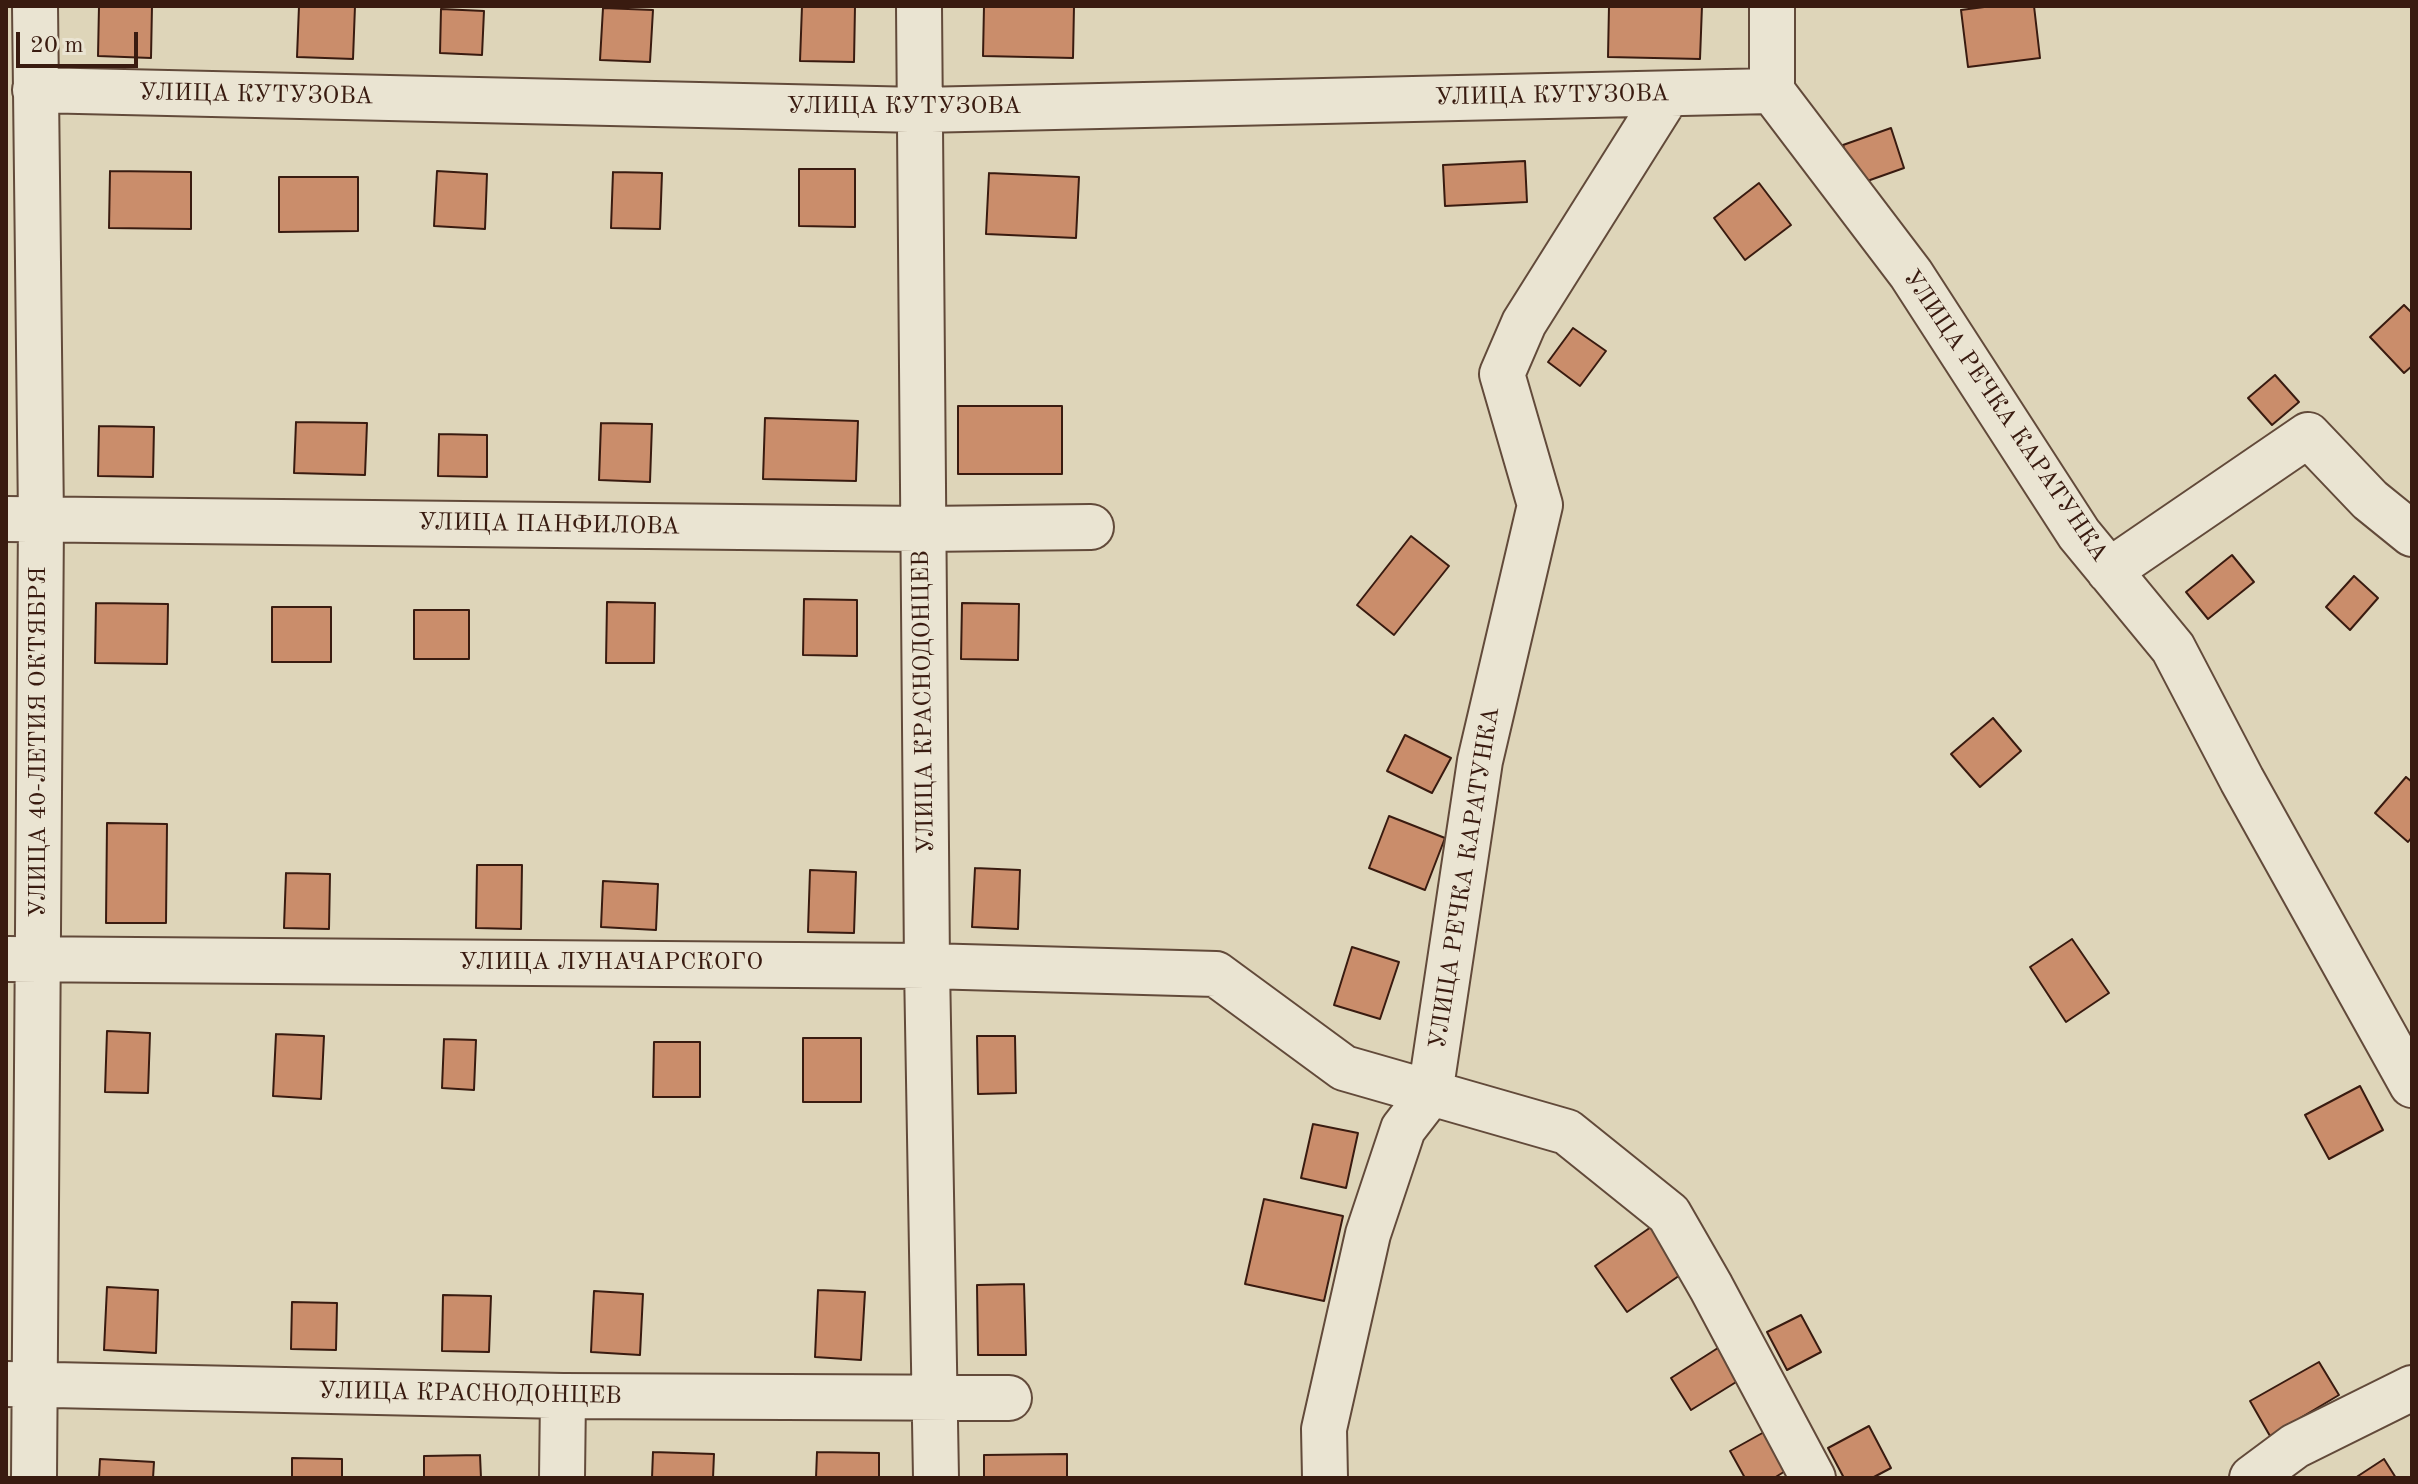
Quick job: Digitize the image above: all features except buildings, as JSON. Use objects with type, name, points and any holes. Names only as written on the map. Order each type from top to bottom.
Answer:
[{"type":"street","name":"УЛИЦА 40-ЛЕТИЯ ОКТЯБРЯ","points":[[34,1478],[20,1384],[24,519],[35,6]]},
{"type":"street","name":"УЛИЦА КРАСНОДОНЦЕВ","points":[[919,6],[927,966],[936,1478]]},
{"type":"street","points":[[1772,6],[1772,91]]},
{"type":"street","name":"УЛИЦА КУТУЗОВА","points":[[35,90],[920,110],[1772,91]]},
{"type":"street","name":"УЛИЦА РЕЧКА КАРАТУНКА","points":[[1772,91],[1911,274],[2079,534],[2173,648],[2242,780],[2412,1085]]},
{"type":"street","name":"УЛИЦА РЕЧКА КАРАТУНКА","points":[[1325,1478],[1324,1429],[1368,1234],[1403,1129],[1430,1094],[1480,761],[1540,505],[1502,374],[1524,323],[1668,94]]},
{"type":"street","points":[[2109,571],[2308,435],[2370,500],[2412,534]]},
{"type":"street","name":"УЛИЦА ПАНФИЛОВА","points":[[24,519],[923,529],[1091,527]]},
{"type":"street","name":"УЛИЦА ЛУНАЧАРСКОГО","points":[[22,959],[927,966],[1216,974],[1344,1068],[1430,1094]]},
{"type":"street","points":[[1430,1094],[1567,1132],[1669,1214],[1813,1478]]},
{"type":"street","name":"УЛИЦА КРАСНОДОНЦЕВ","points":[[20,1384],[563,1396],[1009,1398]]},
{"type":"street","points":[[2252,1478],[2295,1446],[2412,1388]]},
{"type":"street","points":[[562,1478],[563,1396]]}]
